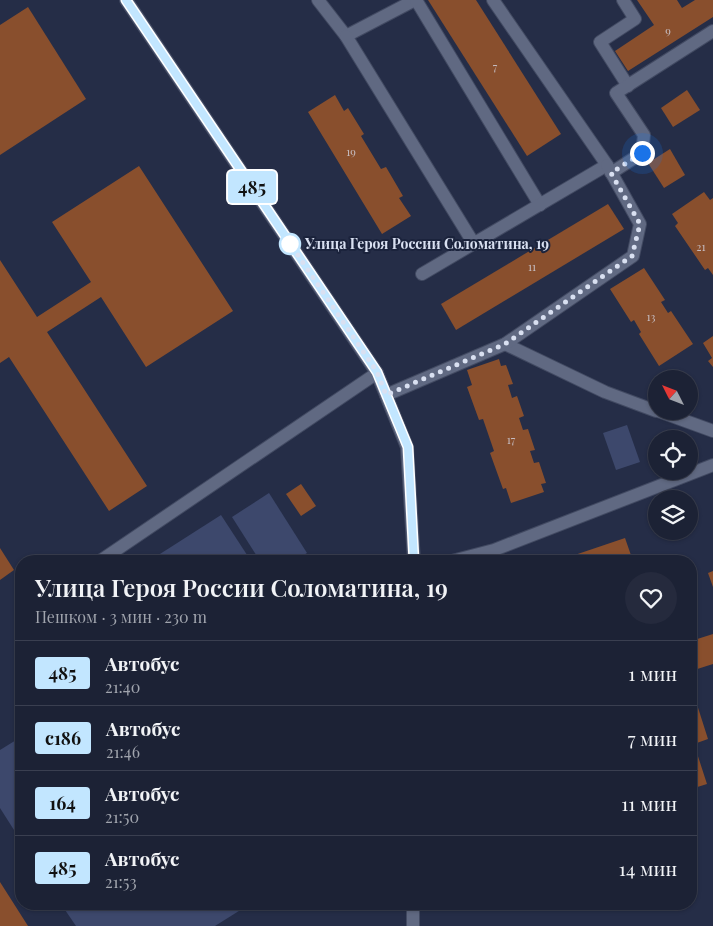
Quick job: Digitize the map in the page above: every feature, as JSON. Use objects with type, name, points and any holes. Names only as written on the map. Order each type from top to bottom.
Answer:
[{"type":"street","points":[[126,0],[377,372],[408,447],[414,555]]},
{"type":"street","points":[[318,0],[346,36],[474,244]]},
{"type":"street","points":[[346,36],[416,0],[540,205]]},
{"type":"street","points":[[386,395],[505,344],[632,256],[640,224],[609,169],[493,0]]},
{"type":"street","points":[[623,0],[636,19],[600,42],[628,86]]},
{"type":"street","points":[[422,274],[540,205],[642,153],[644,135],[616,93],[713,31]]},
{"type":"street","points":[[505,344],[605,392],[648,408]]},
{"type":"street","points":[[109,555],[377,372]]},
{"type":"street","points":[[682,420],[713,431]]},
{"type":"street","points":[[475,555],[494,550],[713,465]]},
{"type":"street","points":[[413,910],[413,926]]},
{"type":"shaded area","points":[[627,425],[640,462],[616,470],[603,433]]},
{"type":"shaded area","points":[[269,493],[307,553],[304,555],[256,555],[232,517]]},
{"type":"shaded area","points":[[221,515],[247,555],[158,555]]},
{"type":"shaded area","points":[[15,741],[15,832],[0,808],[0,750]]},
{"type":"shaded area","points":[[65,910],[240,910],[215,926],[76,926]]},
{"type":"building","points":[[428,0],[476,0],[561,134],[527,156]]},
{"type":"building","points":[[637,0],[677,0],[682,8],[695,0],[713,0],[713,17],[628,71],[615,51],[654,25]]},
{"type":"building","points":[[28,7],[86,99],[0,155],[0,25]]},
{"type":"building","points":[[687,90],[700,110],[673,127],[661,108]]},
{"type":"building","points":[[335,95],[344,111],[348,108],[364,134],[361,136],[381,169],[386,167],[403,196],[399,198],[411,216],[382,234],[308,112]]},
{"type":"building","points":[[670,149],[685,175],[664,188],[648,163]]},
{"type":"building","points":[[139,166],[233,311],[146,367],[101,297],[47,332],[147,486],[109,511],[9,357],[0,363],[0,260],[37,317],[91,282],[52,222]]},
{"type":"building","points":[[704,192],[710,200],[713,198],[713,275],[708,268],[705,270],[675,226],[678,223],[672,214]]},
{"type":"building","points":[[608,204],[624,229],[456,330],[441,304]]},
{"type":"building","points":[[644,268],[665,300],[661,302],[668,313],[671,311],[693,344],[659,366],[639,334],[641,332],[634,320],[631,322],[610,289]]},
{"type":"building","points":[[713,336],[713,367],[708,361],[712,358],[703,343]]},
{"type":"building","points":[[499,359],[501,366],[506,365],[513,384],[508,385],[512,398],[517,396],[524,416],[519,418],[523,430],[528,429],[535,450],[530,451],[534,463],[539,462],[546,483],[541,484],[544,492],[511,503],[506,488],[503,489],[490,453],[494,451],[483,419],[479,420],[467,387],[472,385],[467,370]]},
{"type":"building","points":[[301,484],[316,506],[301,516],[286,494]]},
{"type":"building","points":[[625,538],[631,555],[575,555]]},
{"type":"building","points":[[0,548],[14,570],[0,580]]},
{"type":"building","points":[[713,571],[713,587],[708,573]]},
{"type":"building","points":[[713,634],[713,664],[697,669],[697,639]]},
{"type":"building","points":[[697,705],[708,739],[697,743]]},
{"type":"building","points":[[697,753],[707,784],[697,787]]},
{"type":"building","points":[[0,882],[15,906],[15,910],[18,910],[28,926],[0,926]]},
{"type":"bus line","name":"485","points":[[126,0],[377,372],[408,447],[414,555]]},
{"type":"place","name":"Улица Героя России Соломатина, 19","points":[[290,244]]},
{"type":"route","points":[[290,244],[289,242],[377,372],[386,395],[505,344],[632,256],[640,224],[611,173],[642,153]]}]
